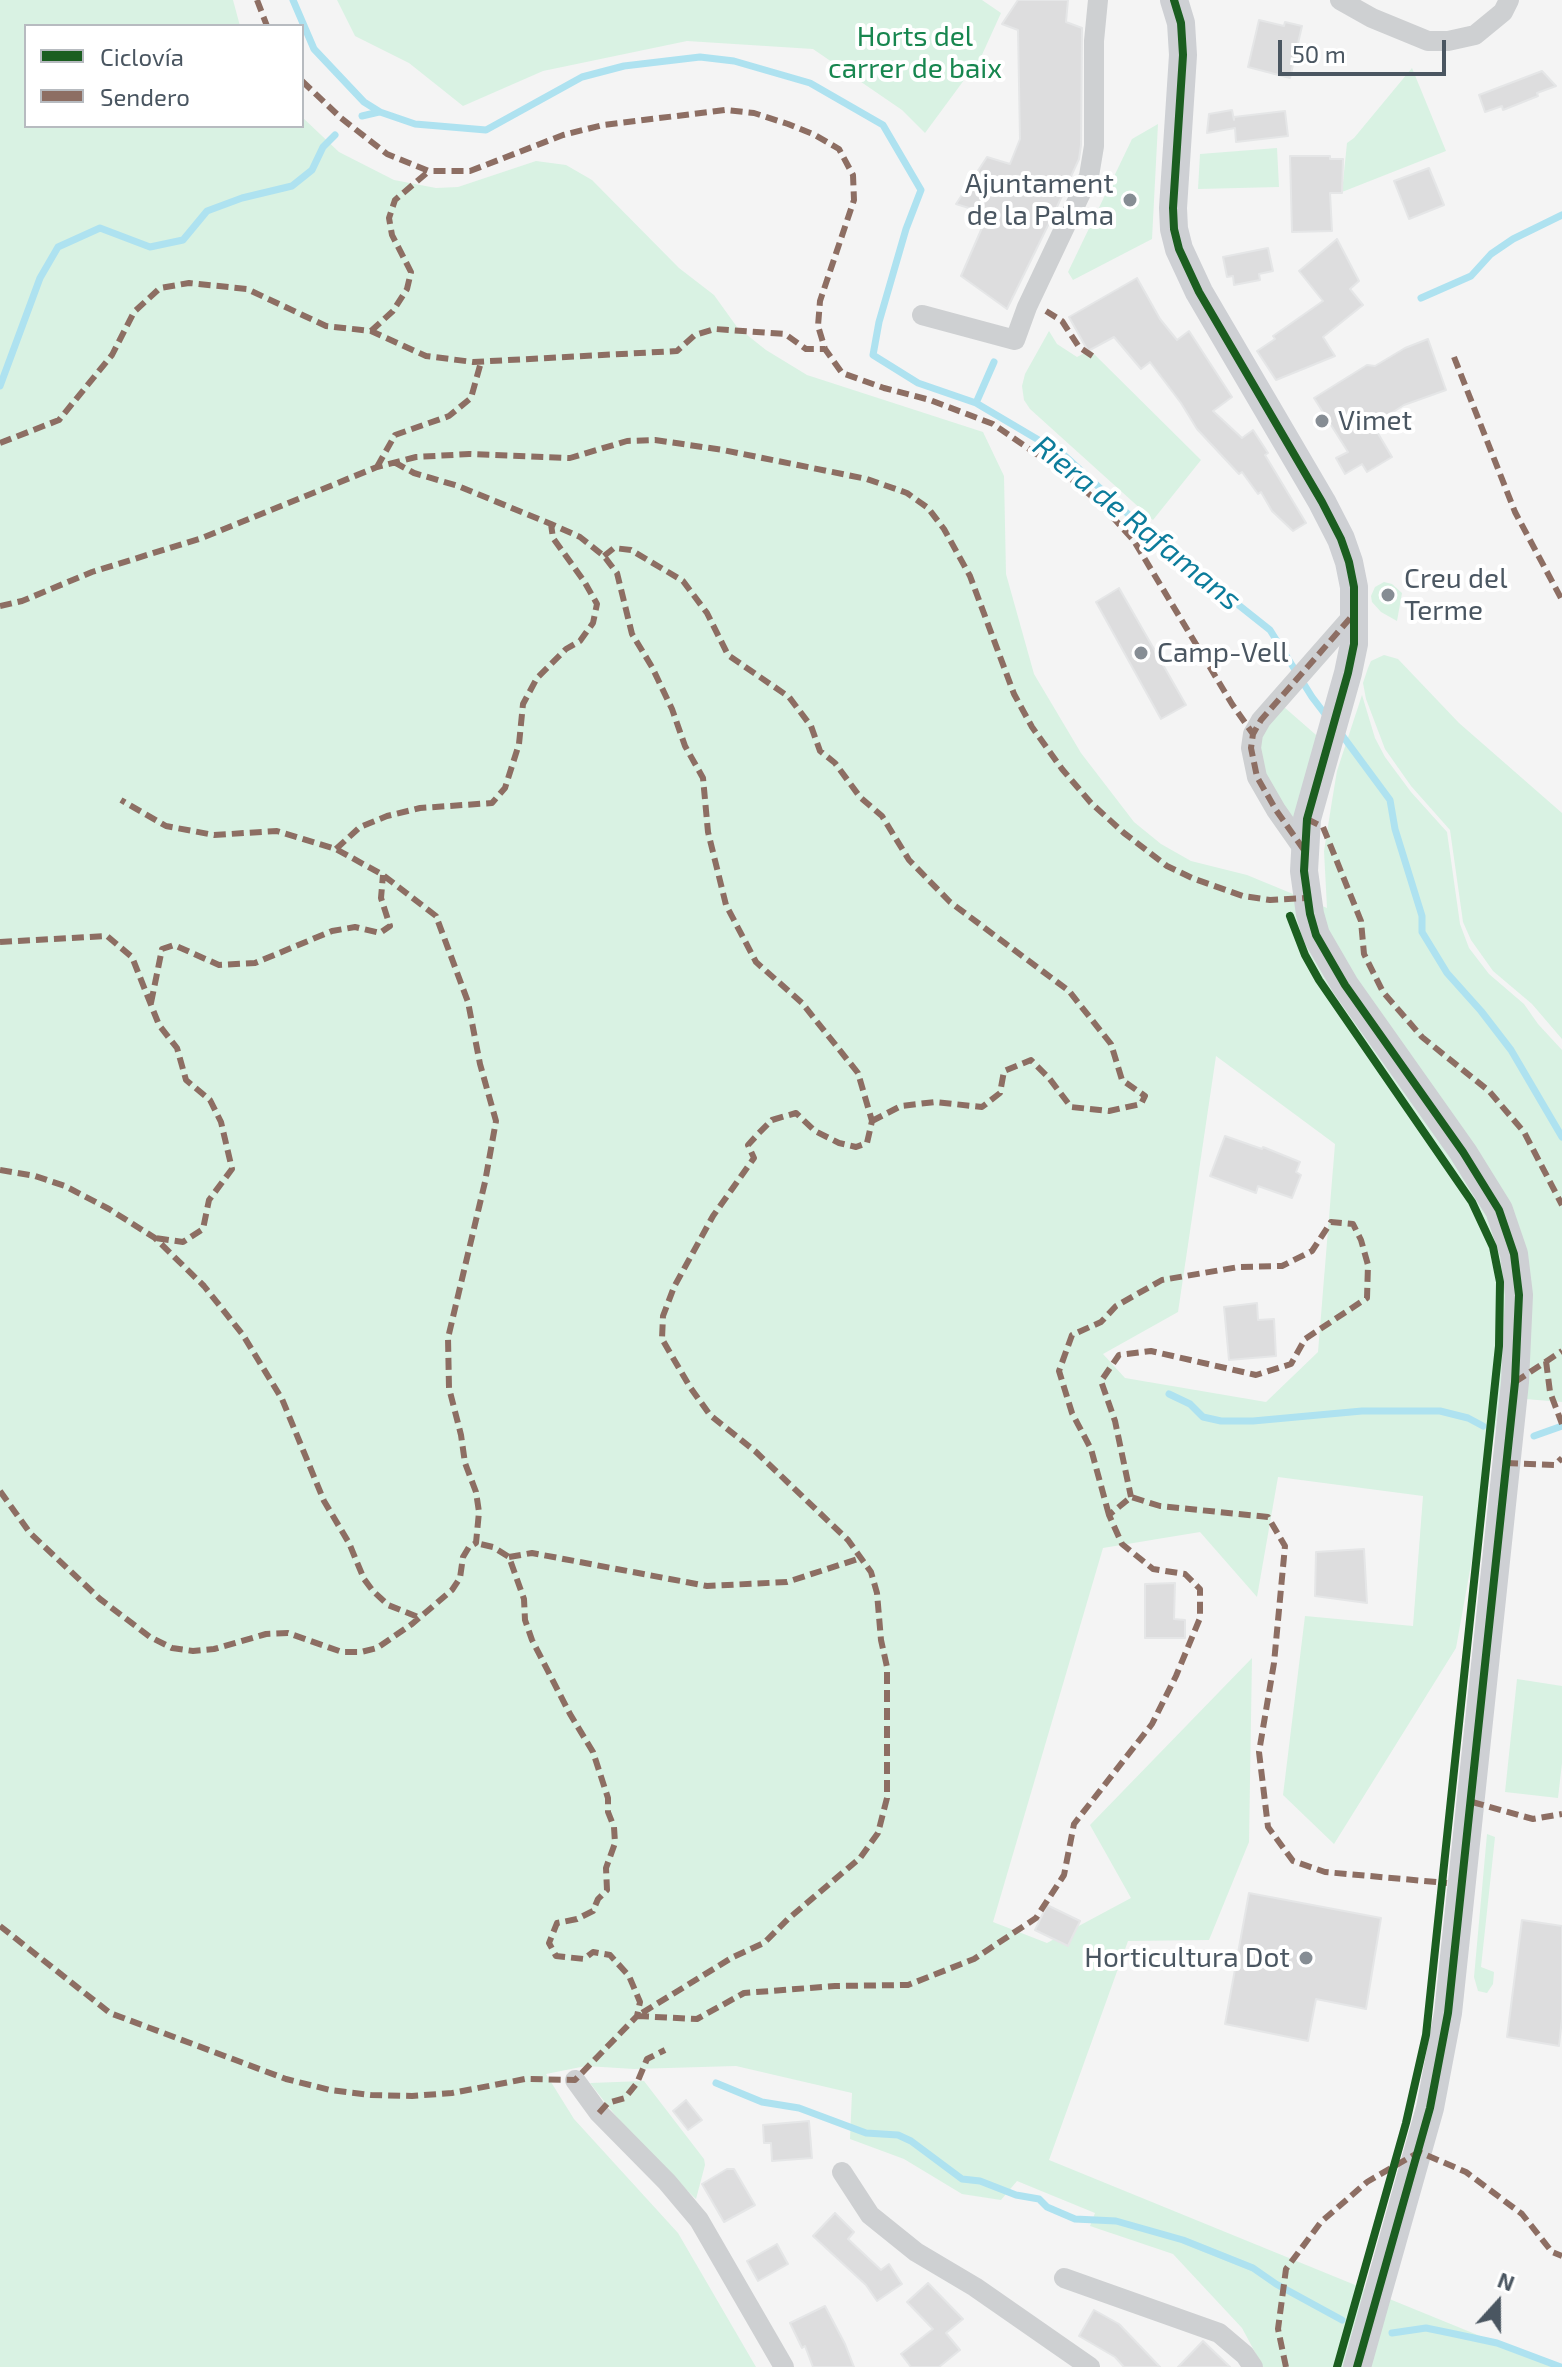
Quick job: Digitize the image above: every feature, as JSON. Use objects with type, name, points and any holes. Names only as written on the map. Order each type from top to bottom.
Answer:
[{"type":"main road","points":[[1178,3],[1183,55],[1174,229],[1179,249],[1199,292],[1322,502],[1349,562],[1356,612],[1354,644],[1307,819],[1304,850],[1306,898],[1316,935],[1366,1018],[1463,1152],[1499,1210],[1514,1254],[1519,1295],[1515,1382],[1448,2013],[1438,2075],[1357,2367]]},
{"type":"street","points":[[922,315],[1015,340],[1027,307],[1089,176],[1094,146],[1094,41],[1098,0]]},
{"type":"street","points":[[1340,0],[1372,18],[1428,41],[1448,41],[1475,35],[1503,12],[1509,0]]},
{"type":"street","points":[[1304,850],[1257,777],[1251,748],[1253,734],[1261,720],[1356,612]]},
{"type":"street","points":[[575,2080],[599,2113],[667,2182],[699,2220],[784,2367]]},
{"type":"street","points":[[842,2172],[870,2215],[916,2252],[975,2287],[1067,2360],[1090,2367]]},
{"type":"street","points":[[1064,2278],[1219,2333],[1245,2355],[1253,2367]]},
{"type":"green space","points":[[0,0],[233,0],[239,24],[24,24],[24,128],[304,128],[304,119],[339,152],[394,180],[436,188],[458,187],[536,161],[566,165],[592,180],[679,268],[714,295],[737,327],[766,350],[807,375],[983,432],[1004,476],[1006,574],[1034,674],[1081,753],[1134,822],[1161,844],[1191,861],[1247,875],[1327,908],[1324,851],[1332,801],[1337,771],[1362,695],[1375,738],[1385,757],[1447,832],[1460,924],[1469,948],[1489,974],[1524,1004],[1562,1050],[1562,1402],[1501,1397],[1456,1648],[1334,1844],[1283,1795],[1305,1616],[1413,1626],[1423,1496],[1278,1477],[1257,1597],[1200,1532],[1103,1548],[993,1922],[1047,1943],[1131,1898],[1090,1825],[1252,1658],[1249,1842],[1209,1940],[1128,1941],[1049,2160],[1556,2367],[1263,2367],[1242,2328],[1173,2254],[1090,2226],[1095,2213],[1017,2181],[1001,2200],[962,2194],[904,2159],[850,2139],[852,2093],[736,2066],[634,2069],[586,2066],[546,2074],[574,2119],[678,2233],[756,2367],[0,2367]],"holes":[[[1216,1056],[1335,1144],[1318,1352],[1266,1402],[1125,1378],[1103,1354],[1178,1312]]]},
{"type":"green space","name":"Horts del carrer de baix","points":[[337,0],[982,0],[1001,13],[981,57],[925,133],[902,110],[813,49],[687,41],[543,71],[463,106],[409,63],[355,36]]},
{"type":"green space","points":[[1412,68],[1446,151],[1342,192],[1347,143]]},
{"type":"green space","points":[[1158,124],[1152,239],[1073,280],[1068,272],[1132,139]]},
{"type":"green space","points":[[1277,148],[1279,187],[1198,189],[1200,154]]},
{"type":"green space","points":[[1049,331],[1057,344],[1077,357],[1090,350],[1201,460],[1153,520],[1030,409],[1024,400],[1022,386],[1025,374]]},
{"type":"green space","points":[[1384,582],[1392,584],[1402,593],[1397,621],[1381,612],[1372,602],[1375,587]]},
{"type":"green space","points":[[1384,655],[1398,659],[1459,723],[1562,813],[1562,1039],[1532,1004],[1493,971],[1471,940],[1463,922],[1450,830],[1411,786],[1385,749],[1366,699],[1363,683],[1368,668],[1371,661]]},
{"type":"green space","points":[[1284,707],[1323,741],[1297,831],[1259,772],[1257,744],[1266,726]]},
{"type":"green space","points":[[1517,1679],[1562,1686],[1562,1763],[1558,1798],[1505,1792]]},
{"type":"green space","points":[[1487,1834],[1495,1837],[1481,1967],[1494,1972],[1493,1984],[1487,1993],[1478,1991],[1474,1977]]},
{"type":"green space","points":[[644,2081],[704,2159],[696,2199],[636,2142],[590,2083]]},
{"type":"building","points":[[1018,0],[1068,0],[1066,22],[1082,28],[1081,145],[1079,159],[1007,309],[961,276],[988,214],[956,204],[987,157],[1010,164],[1020,139],[1018,30],[1002,24]]},
{"type":"building","points":[[1259,20],[1284,26],[1285,22],[1302,26],[1290,78],[1248,67]]},
{"type":"building","points":[[1542,71],[1556,86],[1503,110],[1502,106],[1485,112],[1479,95]]},
{"type":"building","points":[[1232,110],[1234,120],[1234,117],[1285,111],[1288,136],[1236,142],[1235,128],[1207,133],[1209,114]]},
{"type":"building","points":[[1290,156],[1343,159],[1342,193],[1330,193],[1332,231],[1292,232]]},
{"type":"building","points":[[1429,168],[1444,205],[1409,219],[1394,181]]},
{"type":"building","points":[[1337,239],[1359,281],[1350,289],[1363,305],[1323,337],[1335,356],[1276,380],[1257,351],[1323,301],[1299,271]]},
{"type":"building","points":[[1268,248],[1273,271],[1259,274],[1260,280],[1234,285],[1233,276],[1227,277],[1223,257]]},
{"type":"building","points":[[1137,278],[1160,319],[1177,340],[1189,331],[1232,397],[1213,411],[1242,438],[1253,430],[1306,523],[1293,531],[1272,511],[1261,492],[1258,494],[1242,472],[1239,474],[1197,429],[1150,362],[1141,369],[1114,337],[1088,351],[1069,317]]},
{"type":"building","points":[[1428,339],[1446,390],[1404,405],[1373,425],[1392,457],[1367,472],[1362,464],[1345,474],[1336,458],[1348,452],[1314,398],[1367,365],[1375,366],[1405,348]]},
{"type":"building","name":"Camp-Vell","points":[[1119,588],[1186,705],[1161,719],[1096,602]]},
{"type":"building","points":[[1225,1136],[1300,1162],[1296,1172],[1301,1175],[1292,1198],[1258,1186],[1256,1193],[1210,1176]]},
{"type":"building","points":[[1257,1303],[1258,1320],[1274,1319],[1276,1356],[1229,1360],[1224,1307]]},
{"type":"building","points":[[1364,1549],[1367,1603],[1315,1596],[1316,1552]]},
{"type":"building","points":[[1175,1583],[1174,1619],[1185,1620],[1185,1638],[1145,1638],[1145,1584]]},
{"type":"building","name":"Horticultura Dot","points":[[1249,1893],[1381,1918],[1366,2009],[1316,1999],[1308,2041],[1225,2024]]},
{"type":"building","points":[[1047,1905],[1080,1921],[1068,1946],[1035,1930]]},
{"type":"building","points":[[1522,1920],[1562,1926],[1559,2046],[1507,2037]]},
{"type":"building","points":[[686,2100],[702,2120],[688,2130],[673,2111]]},
{"type":"building","points":[[809,2121],[812,2158],[772,2161],[771,2143],[764,2143],[763,2125]]},
{"type":"building","points":[[727,2169],[734,2169],[755,2205],[724,2222],[702,2184]]},
{"type":"building","points":[[835,2213],[854,2232],[848,2239],[881,2270],[889,2264],[902,2284],[877,2301],[866,2285],[813,2236]]},
{"type":"building","points":[[777,2244],[788,2264],[758,2281],[747,2261]]},
{"type":"building","points":[[928,2283],[963,2319],[946,2333],[960,2350],[939,2367],[911,2367],[901,2354],[933,2329],[907,2302]]},
{"type":"building","points":[[825,2306],[854,2367],[813,2367],[805,2346],[802,2348],[790,2323]]},
{"type":"building","points":[[1094,2310],[1119,2324],[1160,2367],[1124,2367],[1115,2357],[1079,2336]]},
{"type":"building","points":[[1203,2341],[1230,2367],[1178,2367]]},
{"type":"waterway","name":"Riera de Rafamans","points":[[293,0],[303,24]]},
{"type":"waterway","name":"Riera de Rafamans","points":[[304,26],[314,49],[364,102],[380,112],[415,124],[486,130],[582,77],[624,66],[700,57],[734,61],[810,83],[883,125],[921,190],[906,229],[879,322],[873,355],[918,383],[976,403],[1064,455],[1153,537],[1270,630],[1328,718]]},
{"type":"waterway","points":[[362,116],[379,112]]},
{"type":"waterway","points":[[0,386],[40,278],[58,247],[100,228],[150,247],[183,240],[207,211],[242,198],[292,186],[312,170],[323,147],[335,135]]},
{"type":"waterway","points":[[1421,298],[1471,276],[1491,254],[1513,239],[1562,215]]},
{"type":"waterway","points":[[976,403],[994,362]]},
{"type":"waterway","name":"Riera de Rafamans","points":[[1339,731],[1390,800],[1395,829],[1422,916],[1422,932],[1447,973],[1511,1050],[1562,1137]]},
{"type":"waterway","points":[[1169,1394],[1190,1404],[1203,1417],[1221,1421],[1362,1411],[1440,1411],[1468,1418],[1483,1426]]},
{"type":"waterway","points":[[1534,1436],[1562,1426]]},
{"type":"waterway","points":[[716,2083],[762,2102],[799,2108],[866,2133],[898,2135],[911,2141],[962,2179],[980,2181],[1016,2195],[1039,2199],[1047,2207],[1075,2219],[1116,2221],[1183,2240],[1253,2268],[1342,2320]]},
{"type":"waterway","points":[[1392,2333],[1426,2328],[1497,2343],[1561,2367]]},
{"type":"marked path","points":[[257,0],[266,24]]},
{"type":"marked path","points":[[304,83],[341,118],[387,154],[429,171],[470,171],[563,135],[603,125],[725,110],[754,113],[788,124],[839,149],[853,175],[854,200],[820,301],[818,326],[825,349],[842,373],[930,400],[993,424],[1064,473],[1102,505],[1134,541],[1253,734]]},
{"type":"marked path","points":[[371,331],[393,311],[407,289],[411,272],[392,235],[389,218],[395,200],[429,171]]},
{"type":"marked path","points":[[0,443],[59,420],[112,355],[134,312],[160,288],[189,283],[247,289],[326,326],[371,331],[426,356],[473,362],[677,351],[695,335],[715,329],[785,334],[806,349],[825,349]]},
{"type":"marked path","points":[[1046,311],[1062,321],[1079,347],[1097,359]]},
{"type":"marked path","points":[[1454,357],[1515,512],[1562,600]]},
{"type":"marked path","points":[[377,467],[395,435],[449,416],[471,398],[481,362]]},
{"type":"marked path","points":[[0,606],[22,601],[92,572],[202,538],[377,467],[416,457],[469,454],[570,458],[627,441],[655,440],[723,450],[867,479],[907,493],[928,508],[944,529],[970,576],[1014,694],[1032,727],[1091,803],[1167,866],[1192,878],[1243,896],[1270,900],[1306,898]]},
{"type":"marked path","points":[[394,462],[414,473],[458,486],[580,537],[604,556],[617,573],[632,634],[652,667],[685,746],[703,778],[708,832],[726,905],[756,962],[802,1003],[858,1073],[872,1121],[867,1143],[856,1147],[839,1143],[815,1131],[796,1113],[772,1120],[759,1133],[748,1145],[754,1158],[713,1216],[674,1287],[663,1316],[662,1339],[710,1415],[755,1451],[848,1540],[871,1572],[877,1593],[887,1667],[887,1798],[878,1833],[860,1858],[764,1943],[733,1957],[637,2016]]},
{"type":"marked path","points":[[336,849],[360,827],[387,816],[420,808],[492,803],[505,788],[519,744],[523,704],[537,678],[566,649],[580,641],[593,623],[597,604],[553,538],[551,524]]},
{"type":"marked path","points":[[604,556],[614,548],[631,550],[683,581],[707,613],[728,655],[789,697],[811,726],[820,751],[835,763],[860,797],[882,816],[909,860],[950,902],[1069,991],[1111,1044],[1122,1080],[1145,1096],[1141,1104],[1109,1111],[1071,1107],[1031,1060],[1004,1071],[1000,1093],[982,1107],[935,1102],[901,1106],[872,1121]]},
{"type":"marked path","points":[[1304,850],[1257,777],[1251,748],[1253,734],[1261,720],[1353,615]]},
{"type":"marked path","points":[[0,1491],[30,1533],[100,1599],[150,1637],[172,1648],[193,1651],[214,1649],[266,1634],[288,1633],[342,1652],[377,1648],[412,1624],[452,1590],[460,1578],[463,1557],[469,1547],[476,1543],[479,1512],[449,1388],[448,1338],[485,1182],[496,1121],[480,1064],[468,1002],[436,916],[383,875],[336,849],[277,831],[214,835],[166,826],[121,800]]},
{"type":"marked path","points":[[1307,819],[1323,827],[1361,921],[1364,954],[1383,992],[1422,1037],[1489,1091],[1524,1132],[1562,1205]]},
{"type":"marked path","points":[[151,1003],[162,949],[174,945],[219,965],[255,963],[332,931],[355,927],[380,933],[390,926],[381,898],[383,875]]},
{"type":"marked path","points":[[0,942],[107,936],[132,957],[159,1025],[177,1048],[186,1080],[210,1100],[221,1122],[232,1169],[209,1200],[203,1229],[183,1242],[155,1238]]},
{"type":"marked path","points":[[0,1170],[35,1176],[65,1186],[109,1209],[155,1238],[204,1286],[243,1335],[282,1399],[324,1501],[349,1543],[364,1579],[388,1605],[418,1617]]},
{"type":"marked path","points":[[1109,1515],[1091,1449],[1072,1413],[1059,1371],[1072,1335],[1101,1322],[1116,1306],[1162,1280],[1239,1267],[1282,1266],[1312,1251],[1331,1222],[1353,1224],[1368,1265],[1367,1298],[1305,1339],[1291,1364],[1256,1375],[1151,1351],[1119,1355],[1101,1381],[1115,1421],[1131,1497]]},
{"type":"marked path","points":[[1515,1382],[1562,1351]]},
{"type":"marked path","points":[[1546,1361],[1550,1392],[1562,1424]]},
{"type":"marked path","points":[[1506,1463],[1555,1465],[1562,1458]]},
{"type":"marked path","points":[[637,2016],[697,2019],[744,1993],[835,1986],[908,1985],[974,1959],[1036,1918],[1064,1875],[1074,1824],[1152,1724],[1200,1618],[1200,1589],[1185,1574],[1153,1569],[1122,1544],[1109,1515],[1131,1497],[1160,1506],[1268,1517],[1285,1546],[1274,1663],[1259,1752],[1268,1827],[1293,1861],[1325,1872],[1447,1883]]},
{"type":"marked path","points":[[0,1926],[110,2013],[286,2079],[330,2090],[412,2096],[452,2093],[525,2079],[575,2080],[637,2016],[640,2002],[629,1976],[610,1955],[593,1952],[584,1959],[556,1956],[549,1943],[557,1923],[577,1919],[593,1911],[598,1899],[607,1890],[606,1868],[615,1843],[614,1827],[593,1752],[532,1640],[525,1620],[524,1599],[509,1557],[493,1547],[476,1543]]},
{"type":"marked path","points":[[509,1557],[532,1553],[707,1586],[787,1582],[861,1558]]},
{"type":"marked path","points":[[1472,1802],[1533,1819],[1562,1814]]},
{"type":"marked path","points":[[599,2113],[608,2103],[625,2098],[637,2083],[647,2059],[665,2050]]},
{"type":"marked path","points":[[1286,2367],[1278,2329],[1286,2269],[1321,2222],[1367,2182],[1419,2152],[1466,2172],[1522,2214],[1552,2252],[1562,2256]]},
{"type":"cycle path","points":[[1174,0],[1181,23],[1183,55],[1173,208],[1179,249],[1199,292],[1322,502],[1341,539],[1354,587],[1354,644],[1307,819],[1304,871],[1310,914],[1316,935],[1345,985],[1463,1152],[1499,1210],[1514,1254],[1519,1295],[1515,1382],[1448,2013],[1430,2108],[1357,2367]]},
{"type":"cycle path","points":[[1290,916],[1305,955],[1319,980],[1472,1202],[1493,1247],[1500,1282],[1499,1346],[1426,2035],[1406,2123],[1337,2367]]},
{"type":"place","name":"Ajuntament de la Palma","points":[[1130,200]]},
{"type":"place","name":"Vimet","points":[[1322,421]]},
{"type":"place","name":"Creu del Terme","points":[[1388,595]]},
{"type":"place","name":"Camp-Vell","points":[[1141,653]]},
{"type":"place","name":"Horticultura Dot","points":[[1306,1958]]}]
